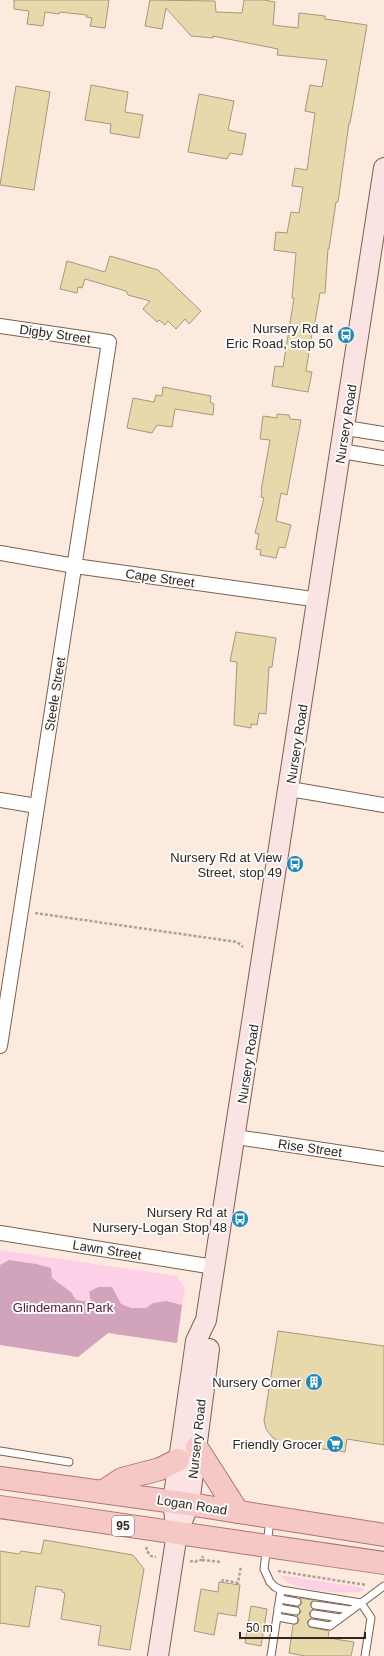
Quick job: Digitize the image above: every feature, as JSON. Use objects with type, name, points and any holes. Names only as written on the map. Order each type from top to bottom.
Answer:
[{"type":"main road","name":"Nursery Road","points":[[158,1656],[181,1503],[197,1448],[209,1342],[206,1320],[320,600],[384,168]]},
{"type":"main road","name":"Nursery Road","points":[[181,1503],[178,1460],[196,1341],[206,1320]]},
{"type":"main road","points":[[197,1448],[238,1512]]},
{"type":"main road","points":[[102,1492],[122,1479],[160,1469],[178,1460]]},
{"type":"main road","name":"Logan Road","points":[[0,1478],[181,1503],[384,1535]]},
{"type":"main road","name":"95","points":[[0,1507],[384,1563]]},
{"type":"street","name":"Digby Street","points":[[0,326],[109,342]]},
{"type":"street","name":"Steele Street","points":[[0,1046],[2,1010],[37,806],[109,342]]},
{"type":"street","points":[[346,428],[384,434]]},
{"type":"street","points":[[342,451],[384,458]]},
{"type":"street","name":"Cape Street","points":[[0,553],[74,566],[320,600]]},
{"type":"street","points":[[290,789],[384,805]]},
{"type":"street","points":[[0,800],[37,806]]},
{"type":"street","name":"Rise Street","points":[[236,1137],[384,1159]]},
{"type":"street","name":"Lawn Street","points":[[0,1233],[214,1267]]},
{"type":"lane","points":[[0,1451],[69,1462]]},
{"type":"lane","points":[[270,1517],[264,1569],[270,1582],[281,1590],[361,1603],[371,1618],[366,1656]]},
{"type":"lane","points":[[312,1623],[330,1626],[383,1587]]},
{"type":"lane","points":[[271,1656],[281,1590]]},
{"type":"lane","points":[[280,1599],[297,1602]]},
{"type":"lane","points":[[315,1605],[351,1610]]},
{"type":"lane","points":[[278,1608],[296,1611]]},
{"type":"lane","points":[[314,1614],[340,1618]]},
{"type":"lane","points":[[277,1617],[294,1620]]},
{"type":"path","points":[[20,910],[237,942],[243,947]]},
{"type":"path","points":[[147,1545],[146,1550],[151,1556],[157,1557]]},
{"type":"path","points":[[202,1560],[203,1554]]},
{"type":"path","points":[[189,1561],[195,1562],[202,1560],[221,1562]]},
{"type":"path","points":[[222,1582],[223,1580],[238,1583],[241,1566]]},
{"type":"path","points":[[278,1571],[383,1587]]},
{"type":"green space","name":"Glindemann Park","points":[[0,1250],[177,1276],[185,1288],[177,1343],[108,1333],[78,1357],[0,1345]]},
{"type":"green space","name":"Glindemann Park","points":[[9,1260],[51,1268],[52,1278],[71,1292],[76,1300],[91,1302],[89,1292],[98,1287],[112,1287],[121,1304],[131,1308],[146,1308],[153,1303],[166,1301],[182,1305],[177,1343],[108,1333],[78,1357],[0,1345],[0,1265]]},
{"type":"green space","points":[[279,1575],[364,1588],[363,1591],[348,1593],[306,1589],[291,1584]]},
{"type":"building","points":[[14,0],[109,0],[105,28],[90,26],[92,18],[86,17],[87,15],[60,12],[59,14],[45,12],[43,26],[27,24],[29,11],[14,9]]},
{"type":"building","points":[[150,0],[215,1],[216,12],[242,13],[244,0],[264,0],[275,2],[273,25],[298,28],[299,13],[325,16],[325,19],[367,25],[349,123],[338,202],[336,202],[328,249],[325,293],[320,293],[312,333],[306,371],[312,372],[308,392],[272,386],[275,366],[283,367],[294,298],[292,298],[296,253],[274,250],[276,232],[287,233],[291,212],[299,213],[303,187],[292,186],[295,168],[307,170],[315,113],[305,111],[310,85],[322,87],[327,60],[277,55],[278,49],[213,36],[213,38],[191,36],[166,8],[162,29],[145,26]]},
{"type":"building","points":[[91,85],[128,92],[125,112],[143,115],[139,138],[110,133],[111,124],[85,120]]},
{"type":"building","points":[[16,86],[50,92],[34,190],[0,185]]},
{"type":"building","points":[[199,94],[234,101],[228,130],[246,134],[242,155],[230,153],[227,159],[188,152]]},
{"type":"building","points":[[110,256],[158,270],[201,311],[189,324],[185,319],[176,329],[168,321],[165,325],[159,320],[157,322],[143,309],[150,301],[128,295],[126,291],[85,279],[82,288],[78,287],[77,293],[60,289],[67,261],[105,272]]},
{"type":"building","points":[[163,387],[211,396],[210,402],[214,404],[213,415],[175,409],[172,427],[157,425],[152,433],[127,428],[133,398],[154,402],[156,395],[162,396]]},
{"type":"building","points":[[277,414],[289,415],[290,419],[301,420],[287,495],[281,493],[276,521],[291,525],[285,548],[279,547],[276,558],[260,555],[261,550],[256,549],[259,534],[255,533],[264,498],[261,497],[261,491],[270,440],[260,439],[263,416],[277,418]]},
{"type":"building","points":[[236,632],[276,638],[272,667],[269,667],[266,714],[259,713],[257,725],[251,724],[251,728],[234,725],[237,662],[230,661]]},
{"type":"building","name":"Nursery Corner","points":[[278,1331],[384,1346],[384,1445],[347,1439],[345,1452],[281,1443],[272,1437],[266,1429],[264,1421]]},
{"type":"building","points":[[44,1540],[133,1555],[144,1569],[130,1650],[98,1645],[101,1626],[61,1619],[65,1593],[62,1592],[62,1590],[36,1586],[29,1627],[0,1623],[0,1551],[19,1554],[21,1551],[41,1554]]},
{"type":"building","points":[[219,1582],[240,1585],[236,1616],[218,1613],[214,1635],[194,1631],[201,1589],[218,1592]]},
{"type":"building","points":[[300,1598],[313,1600],[310,1604],[313,1609],[309,1613],[311,1618],[307,1622],[309,1627],[329,1631],[328,1638],[354,1642],[351,1656],[305,1656],[289,1653],[293,1625],[298,1623],[299,1619],[297,1616],[301,1612],[298,1607],[302,1603]]},
{"type":"building","points":[[251,1606],[267,1609],[261,1646],[245,1643]]},
{"type":"place","name":"Nursery Rd at Eric Road, stop 50","points":[[346,335]]},
{"type":"place","name":"Nursery Rd at View Street, stop 49","points":[[295,864]]},
{"type":"place","name":"Nursery Rd at Nursery-Logan Stop 48","points":[[240,1219]]},
{"type":"place","name":"Nursery Corner","points":[[314,1382]]},
{"type":"place","name":"Friendly Grocer","points":[[335,1444]]}]
